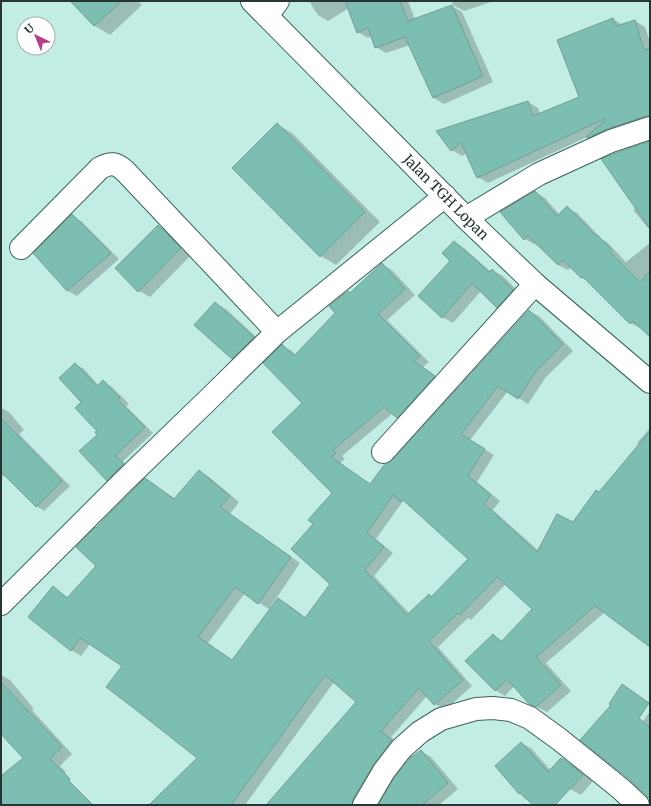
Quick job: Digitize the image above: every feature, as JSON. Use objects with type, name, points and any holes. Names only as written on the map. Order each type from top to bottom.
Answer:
[{"type":"main road","name":"Jalan TGH Lopan","points":[[252,1],[272,8],[466,218],[535,284],[650,382]]},
{"type":"main road","points":[[466,218],[539,174],[611,141],[650,128]]},
{"type":"main road","points":[[20,248],[100,168],[114,164],[120,166],[125,171],[277,332]]},
{"type":"main road","points":[[1,604],[122,483],[277,332],[445,196]]},
{"type":"main road","points":[[383,452],[535,284]]},
{"type":"main road","points":[[364,805],[384,771],[401,749],[420,732],[441,719],[476,709],[493,708],[511,710],[530,718],[621,789],[638,805]]},
{"type":"building","points":[[70,1],[122,1],[94,26]]},
{"type":"building","points":[[345,1],[400,1],[408,21],[452,5],[483,76],[433,98],[405,37],[375,48],[368,28],[357,33]]},
{"type":"building","points":[[613,18],[616,26],[635,20],[644,50],[650,48],[650,116],[607,129],[587,138],[586,137],[605,120],[604,119],[477,178],[461,143],[451,151],[436,131],[528,101],[533,116],[579,97],[557,40]]},
{"type":"building","points":[[277,123],[365,212],[320,257],[232,168]]},
{"type":"building","points":[[650,141],[650,229],[601,159]]},
{"type":"building","points":[[535,191],[557,216],[567,206],[612,250],[610,252],[640,282],[650,271],[650,337],[633,321],[630,324],[583,277],[581,278],[563,260],[558,265],[528,236],[524,240],[500,212]]},
{"type":"building","points":[[72,214],[111,253],[67,291],[33,253]]},
{"type":"building","points":[[158,225],[181,248],[138,292],[115,268]]},
{"type":"building","points":[[454,241],[489,272],[492,269],[513,290],[497,308],[472,283],[442,318],[418,296],[450,261],[442,253]]},
{"type":"building","points":[[382,263],[405,289],[378,314],[420,356],[414,361],[435,376],[397,418],[384,407],[333,450],[336,453],[331,457],[370,484],[385,464],[392,460],[529,310],[563,344],[536,371],[518,399],[498,386],[461,434],[485,449],[468,476],[491,495],[484,504],[537,552],[557,514],[573,522],[596,490],[599,492],[650,431],[650,647],[595,606],[536,657],[561,685],[536,707],[529,704],[507,679],[495,691],[465,661],[493,634],[501,642],[532,609],[497,577],[460,615],[458,613],[429,641],[463,680],[434,705],[419,688],[381,731],[392,740],[373,765],[353,799],[352,805],[266,805],[356,702],[325,675],[231,805],[149,805],[197,758],[106,687],[122,666],[80,638],[71,651],[28,617],[53,586],[67,598],[96,566],[76,547],[145,478],[174,499],[199,470],[230,496],[220,507],[291,557],[258,604],[235,587],[198,637],[232,660],[278,598],[305,618],[330,584],[291,549],[313,524],[308,520],[332,493],[272,432],[302,403],[263,363],[282,344],[294,356],[335,313],[329,306],[348,291],[350,293]],"holes":[[[393,495],[401,502],[403,500],[468,559],[431,597],[429,594],[407,615],[365,570],[384,547],[367,533]]]},
{"type":"building","points":[[215,302],[254,337],[232,359],[194,325]]},
{"type":"building","points":[[75,363],[97,386],[103,380],[120,398],[118,400],[145,427],[115,456],[124,463],[107,481],[79,451],[97,435],[95,432],[97,431],[75,408],[81,402],[59,378]]},
{"type":"building","points":[[1,418],[62,481],[36,507],[1,472]]},
{"type":"building","points":[[1,682],[62,747],[50,759],[93,805],[1,805],[1,776],[23,758],[1,734]]},
{"type":"building","points":[[622,684],[649,703],[639,718],[650,728],[650,799],[629,779],[580,740],[611,705],[609,704]]},
{"type":"building","points":[[521,742],[548,772],[561,758],[583,775],[555,805],[533,805],[520,793],[519,794],[495,766]]},
{"type":"building","points":[[421,750],[448,783],[422,805],[378,805],[394,778],[410,758]]}]
